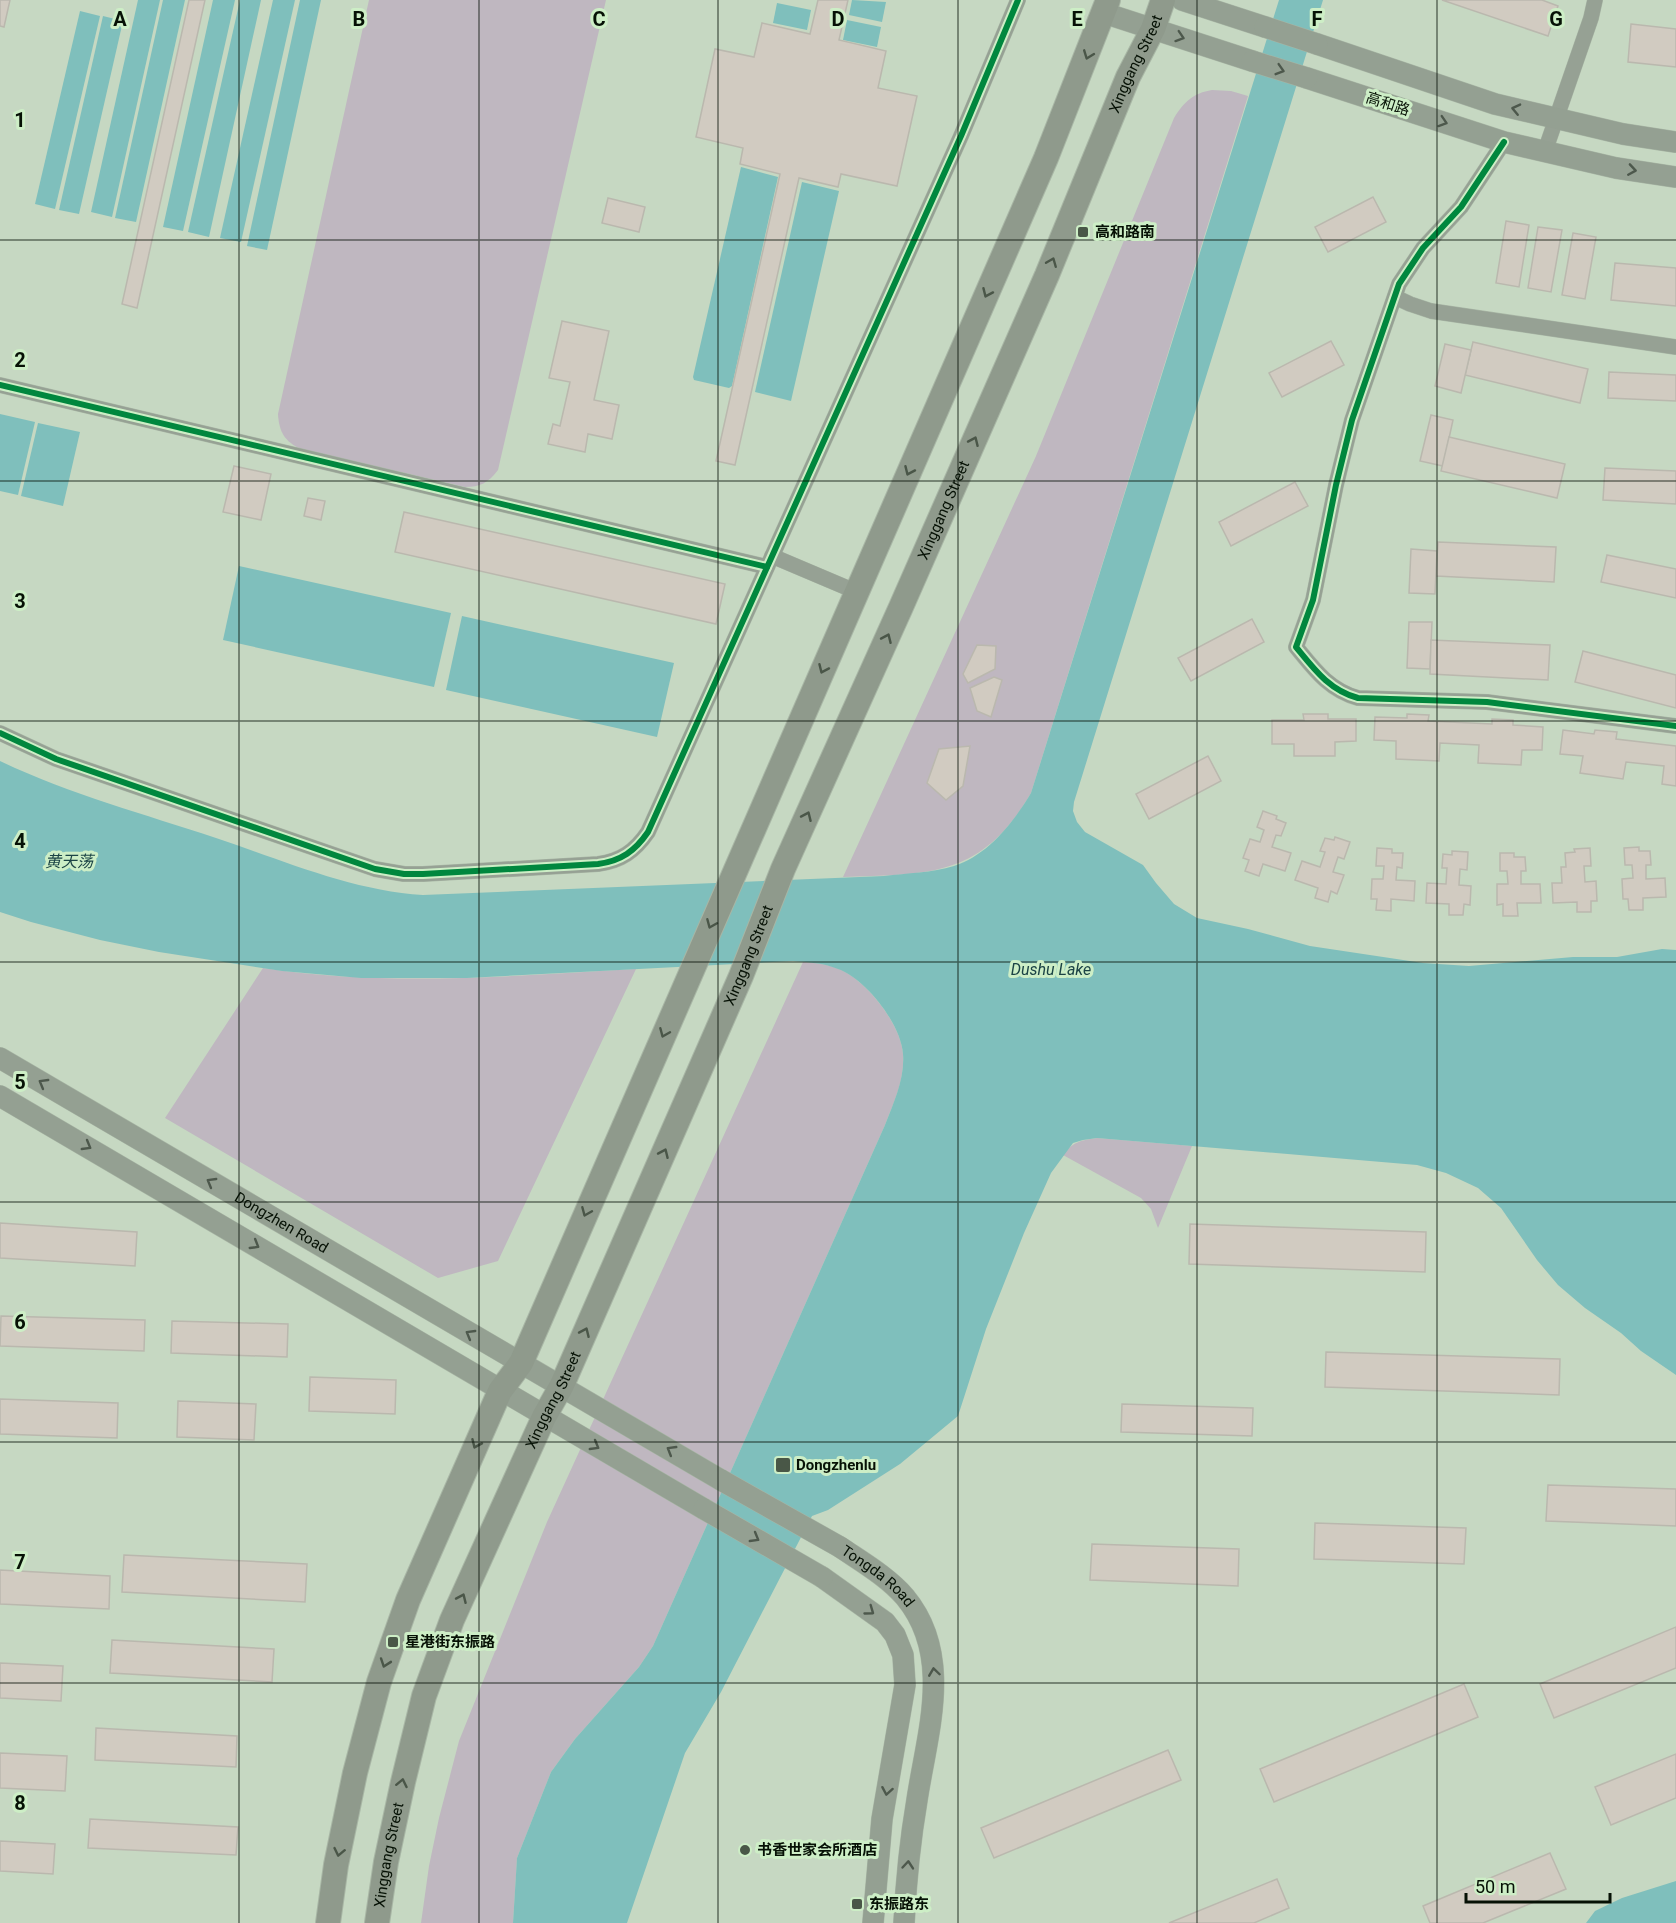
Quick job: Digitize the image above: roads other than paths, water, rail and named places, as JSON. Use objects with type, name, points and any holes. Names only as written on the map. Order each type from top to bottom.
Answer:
[{"type":"main road","name":"Xinggang Street","points":[[377,1923],[386,1862],[409,1755],[424,1696],[452,1620],[544,1417],[562,1385],[741,976],[783,869],[1042,285],[1128,77],[1153,29],[1163,0]]},
{"type":"main road","points":[[1182,0],[1495,104],[1623,134],[1676,142]]},
{"type":"main road","name":"高和路","points":[[1106,7],[1153,29],[1504,142],[1616,168],[1676,177]]},
{"type":"main road","points":[[328,1923],[336,1865],[355,1773],[379,1682],[408,1600],[500,1391],[520,1364],[1046,158],[1106,7]]},
{"type":"main road","name":"Dongzhen Road","points":[[0,1058],[520,1364],[562,1385]]},
{"type":"main road","name":"Dongzhen Road","points":[[0,1096],[544,1417]]},
{"type":"main road","name":"Tongda Road","points":[[562,1385],[840,1547],[885,1578],[906,1598],[924,1629],[934,1674],[933,1709],[909,1858],[904,1923]]},
{"type":"main road","name":"Tongda Road","points":[[544,1417],[822,1576],[885,1622],[895,1635],[903,1655],[905,1685],[882,1818],[873,1923]]},
{"type":"street","points":[[0,733],[56,759],[392,873],[423,874],[609,862],[632,852],[648,832],[961,136],[1017,0]]},
{"type":"street","points":[[1545,151],[1591,18],[1595,0]]},
{"type":"street","points":[[1504,142],[1461,207],[1413,262],[1399,284],[1352,420],[1336,485],[1313,600],[1296,647],[1327,683],[1347,695],[1358,698],[1487,702],[1676,726]]},
{"type":"street","points":[[1395,297],[1431,311],[1676,347]]},
{"type":"street","points":[[0,386],[770,562],[857,592]]},
{"type":"water","points":[[138,0],[160,0],[112,217],[91,212]]},
{"type":"water","points":[[163,0],[185,0],[136,222],[115,218]]},
{"type":"water","points":[[213,0],[235,0],[183,231],[163,227]]},
{"type":"water","points":[[240,0],[261,0],[209,237],[188,232]]},
{"type":"water","points":[[273,0],[295,0],[241,242],[220,238]]},
{"type":"water","points":[[300,0],[321,0],[267,250],[247,246]]},
{"type":"water","points":[[852,0],[886,2],[882,22],[849,15]]},
{"type":"water","points":[[1279,0],[1323,0],[1073,811],[1077,822],[1085,832],[1143,865],[1174,904],[1197,918],[1310,946],[1423,963],[1469,966],[1573,957],[1617,957],[1662,949],[1676,950],[1676,1375],[1641,1351],[1558,1285],[1537,1260],[1501,1208],[1478,1188],[1446,1173],[1417,1165],[1097,1138],[1073,1143],[1051,1173],[1024,1233],[986,1329],[958,1416],[900,1464],[828,1510],[812,1516],[721,1692],[685,1753],[627,1923],[513,1923],[517,1858],[551,1772],[575,1739],[639,1667],[653,1646],[885,1125],[902,1072],[903,1054],[896,1029],[880,1004],[860,982],[838,969],[810,962],[467,978],[361,978],[282,971],[159,952],[31,922],[0,912],[0,761],[80,794],[318,873],[370,888],[423,895],[884,876],[946,868],[978,854],[1008,826],[1031,793]]},
{"type":"water","points":[[777,3],[811,10],[807,30],[773,23]]},
{"type":"water","points":[[80,11],[100,16],[55,209],[35,204]]},
{"type":"water","points":[[103,16],[123,21],[79,214],[59,210]]},
{"type":"water","points":[[847,20],[881,27],[877,47],[843,40]]},
{"type":"water","points":[[741,167],[778,177],[732,386],[729,388],[694,380],[693,377]]},
{"type":"water","points":[[802,182],[839,191],[791,401],[755,392]]},
{"type":"water","points":[[0,414],[35,422],[18,495],[0,491]]},
{"type":"water","points":[[38,423],[80,432],[63,506],[21,496]]},
{"type":"water","points":[[239,566],[451,613],[434,687],[223,640]]},
{"type":"water","points":[[462,616],[674,663],[657,737],[446,690]]},
{"type":"water","points":[[1676,1881],[1676,1923],[1586,1923],[1595,1911],[1622,1898]]},
{"type":"place","name":"高和路南","points":[[1083,232]]},
{"type":"place","name":"Dongzhenlu","points":[[783,1465]]},
{"type":"place","name":"星港街东振路","points":[[393,1642]]},
{"type":"place","name":"书香世家会所酒店","points":[[745,1850]]},
{"type":"place","name":"东振路东","points":[[857,1904]]},
{"type":"water label","name":"黄天荡","points":[[69,861]]},
{"type":"water label","name":"Dushu Lake","points":[[1051,969]]}]
